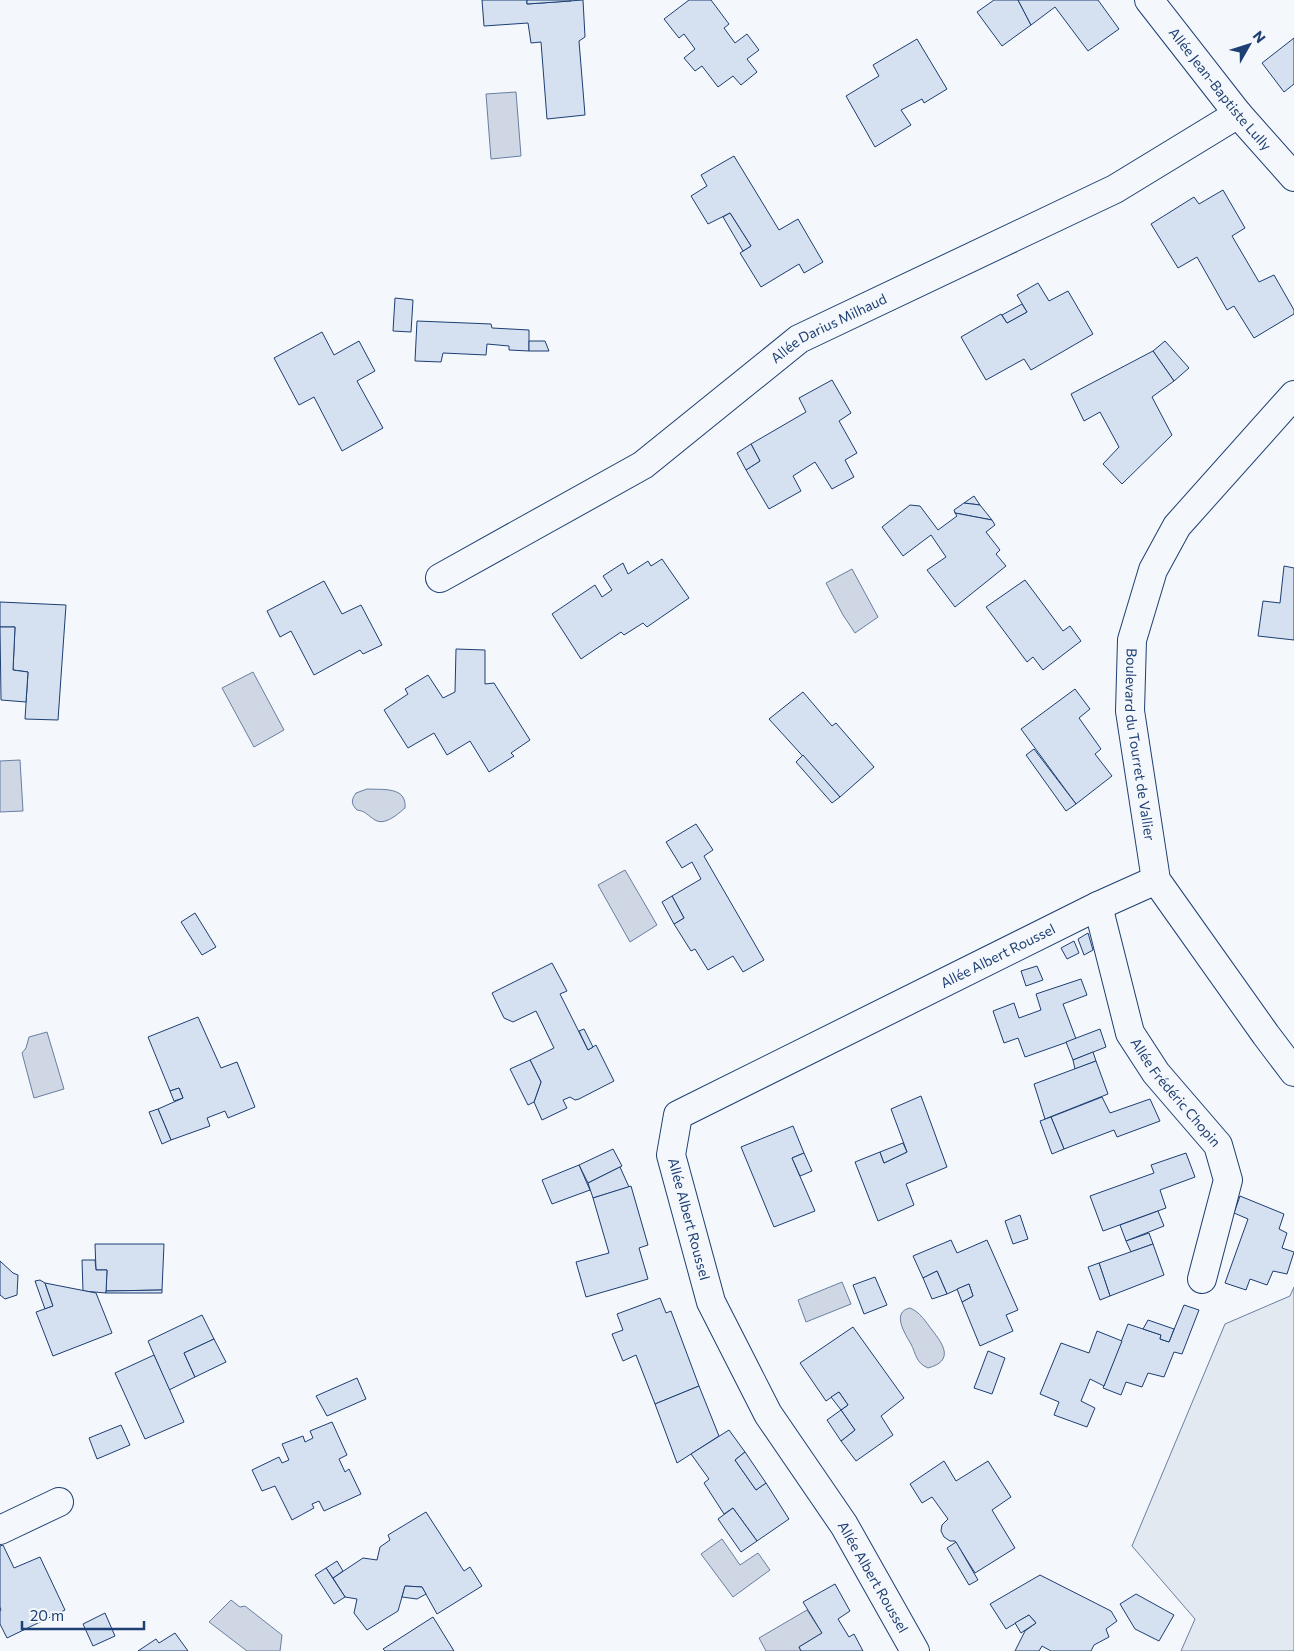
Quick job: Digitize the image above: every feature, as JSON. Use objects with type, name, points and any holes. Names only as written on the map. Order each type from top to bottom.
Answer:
[{"type":"street","name":"Allée Jean-Baptiste Lully","points":[[1149,0],[1238,114],[1294,177]]},
{"type":"street","name":"Allée Darius Milhaud","points":[[440,578],[643,465],[800,339],[1115,190],[1238,114]]},
{"type":"street","name":"Boulevard du Tourret de Vallier","points":[[1294,395],[1177,526],[1153,570],[1132,640],[1130,712],[1156,880],[1294,1072]]},
{"type":"street","name":"Allée Albert Roussel","points":[[915,1651],[844,1525],[768,1414],[711,1302],[671,1155],[678,1115],[1098,906],[1156,880]]},
{"type":"street","name":"Allée Frédéric Chopin","points":[[1098,906],[1130,1033],[1156,1073],[1218,1145],[1228,1180],[1202,1278]]},
{"type":"street","points":[[0,1530],[59,1502]]},
{"type":"shaded area","points":[[516,92],[521,156],[491,159],[486,94]]},
{"type":"shaded area","points":[[852,569],[878,617],[855,633],[826,583]]},
{"type":"shaded area","points":[[253,672],[284,730],[254,747],[222,688]]},
{"type":"shaded area","points":[[20,760],[23,811],[0,812],[0,761]]},
{"type":"shaded area","points":[[367,789],[398,793],[405,801],[405,808],[383,822],[375,820],[357,810],[353,804],[356,793]]},
{"type":"shaded area","points":[[625,870],[657,925],[630,942],[598,885]]},
{"type":"shaded area","points":[[47,1032],[64,1089],[34,1098],[22,1053],[26,1048],[29,1037]]},
{"type":"shaded area","points":[[842,1282],[851,1304],[806,1322],[798,1300]]},
{"type":"shaded area","points":[[1294,1287],[1294,1651],[1181,1651],[1195,1619],[1132,1546],[1225,1324],[1290,1296]]},
{"type":"shaded area","points":[[910,1308],[917,1312],[943,1347],[944,1357],[936,1365],[928,1368],[921,1364],[903,1329],[900,1319],[901,1314],[904,1310]]},
{"type":"shaded area","points":[[722,1539],[740,1565],[758,1553],[770,1570],[733,1597],[701,1554]]},
{"type":"shaded area","points":[[231,1600],[240,1607],[245,1606],[282,1635],[280,1651],[247,1651],[209,1622]]},
{"type":"shaded area","points":[[807,1610],[822,1633],[799,1647],[801,1651],[766,1651],[759,1638]]},
{"type":"building","points":[[482,0],[527,0],[527,4],[583,0],[585,37],[579,41],[585,115],[547,119],[541,42],[531,43],[528,23],[484,26]]},
{"type":"building","points":[[527,0],[571,0],[571,1],[527,4]]},
{"type":"building","points":[[689,0],[711,0],[729,24],[724,28],[735,43],[747,34],[759,50],[747,59],[757,72],[741,85],[733,76],[718,87],[702,66],[695,71],[684,58],[695,49],[684,34],[679,38],[664,19]]},
{"type":"building","points":[[994,0],[1018,0],[1031,25],[1002,46],[977,12]]},
{"type":"building","points":[[1018,0],[1098,0],[1119,29],[1088,51],[1055,7],[1031,25]]},
{"type":"building","points":[[1294,38],[1294,84],[1284,92],[1262,63]]},
{"type":"building","points":[[917,39],[947,89],[924,103],[922,99],[901,110],[911,125],[875,147],[846,96],[879,76],[873,65]]},
{"type":"building","points":[[734,156],[779,230],[798,219],[823,262],[804,273],[799,264],[761,287],[740,253],[751,246],[730,213],[708,224],[691,196],[707,186],[701,175]]},
{"type":"building","points":[[1223,190],[1245,228],[1232,236],[1259,282],[1274,275],[1294,310],[1294,314],[1254,338],[1234,306],[1227,310],[1197,257],[1178,268],[1151,224],[1194,197],[1199,204]]},
{"type":"building","points":[[730,213],[751,246],[743,251],[723,217]]},
{"type":"building","points":[[1038,283],[1049,301],[1068,291],[1093,334],[1031,370],[1024,359],[986,380],[961,337],[1001,314],[1007,323],[1027,312],[1017,295]]},
{"type":"building","points":[[395,298],[413,300],[411,332],[393,331]]},
{"type":"building","points":[[1022,304],[1027,312],[1007,323],[1002,315]]},
{"type":"building","points":[[417,321],[491,324],[492,328],[529,330],[529,351],[509,350],[509,346],[487,344],[486,355],[443,353],[441,362],[415,361]]},
{"type":"building","points":[[322,332],[334,355],[359,341],[375,371],[357,381],[383,428],[342,451],[314,397],[299,405],[274,358]]},
{"type":"building","points":[[529,341],[545,341],[549,351],[529,351]]},
{"type":"building","points":[[1165,341],[1189,368],[1174,381],[1153,351]]},
{"type":"building","points":[[1153,351],[1174,381],[1152,397],[1172,435],[1122,484],[1103,464],[1119,447],[1100,412],[1084,421],[1071,394]]},
{"type":"building","points":[[832,380],[851,413],[839,421],[857,453],[845,460],[854,477],[832,489],[815,462],[793,476],[801,491],[769,509],[746,470],[760,461],[751,444],[806,412],[799,398]]},
{"type":"building","points":[[751,444],[760,461],[746,470],[737,453]]},
{"type":"building","points":[[974,496],[980,505],[964,503]]},
{"type":"building","points":[[964,503],[980,505],[992,520],[955,513],[954,510]]},
{"type":"building","points":[[910,505],[920,506],[938,530],[957,516],[955,513],[992,520],[995,525],[986,532],[1000,550],[996,554],[1006,566],[955,607],[927,570],[946,557],[931,535],[903,556],[882,527]]},
{"type":"building","points":[[662,559],[689,598],[647,627],[643,623],[624,635],[621,632],[581,659],[552,614],[595,585],[602,597],[612,590],[603,576],[623,563],[628,574],[648,561],[651,566]]},
{"type":"building","points":[[1284,566],[1294,568],[1294,640],[1258,636],[1263,601],[1280,603]]},
{"type":"building","points":[[1025,580],[1063,631],[1070,626],[1081,641],[1043,670],[1033,657],[1027,662],[986,607]]},
{"type":"building","points":[[324,581],[342,614],[361,605],[382,645],[363,654],[360,650],[314,675],[291,631],[280,637],[267,611]]},
{"type":"building","points":[[0,602],[66,605],[58,720],[25,719],[28,672],[13,670],[15,627],[0,627]]},
{"type":"building","points":[[0,627],[15,627],[13,670],[28,672],[26,702],[1,700]]},
{"type":"building","points":[[456,649],[485,650],[485,684],[494,683],[530,740],[511,753],[514,756],[489,772],[470,741],[447,755],[434,733],[408,748],[384,710],[408,694],[405,689],[428,675],[443,698],[455,692]]},
{"type":"building","points":[[1075,689],[1090,709],[1079,718],[1101,749],[1095,754],[1112,776],[1076,804],[1021,729]]},
{"type":"building","points":[[803,692],[832,726],[836,723],[874,767],[840,797],[769,719]]},
{"type":"building","points":[[1034,749],[1076,804],[1066,811],[1026,755]]},
{"type":"building","points":[[803,755],[840,797],[832,803],[796,762]]},
{"type":"building","points":[[696,824],[713,850],[704,856],[705,858],[764,960],[743,972],[733,956],[708,970],[695,949],[691,951],[674,924],[684,918],[672,896],[701,879],[692,862],[682,868],[666,842]]},
{"type":"building","points":[[672,896],[684,918],[674,924],[662,902]]},
{"type":"building","points":[[195,913],[216,947],[202,955],[181,922]]},
{"type":"building","points":[[1088,933],[1093,950],[1084,955],[1078,939]]},
{"type":"building","points":[[1074,941],[1079,953],[1067,959],[1061,948]]},
{"type":"building","points":[[552,963],[567,991],[560,994],[588,1050],[596,1045],[614,1081],[579,1099],[575,1100],[570,1097],[563,1100],[567,1108],[542,1120],[534,1102],[541,1082],[530,1060],[554,1048],[536,1011],[513,1022],[504,1018],[492,993]]},
{"type":"building","points":[[1037,966],[1043,980],[1026,986],[1021,971]]},
{"type":"building","points":[[1081,979],[1087,995],[1063,1004],[1076,1039],[1025,1057],[1018,1038],[1004,1043],[993,1011],[1014,1003],[1019,1018],[1041,1010],[1036,994]]},
{"type":"building","points":[[198,1017],[221,1068],[237,1062],[255,1107],[228,1118],[225,1111],[207,1118],[210,1126],[171,1140],[158,1109],[183,1098],[179,1088],[170,1091],[148,1037]]},
{"type":"building","points":[[584,1029],[593,1047],[588,1050],[579,1031]]},
{"type":"building","points":[[1100,1029],[1106,1047],[1073,1060],[1066,1042]]},
{"type":"building","points":[[1093,1052],[1096,1061],[1075,1069],[1073,1060]]},
{"type":"building","points":[[530,1060],[541,1082],[534,1102],[528,1105],[510,1069]]},
{"type":"building","points":[[1096,1061],[1108,1094],[1045,1119],[1034,1084]]},
{"type":"building","points":[[179,1088],[183,1098],[174,1101],[170,1091]]},
{"type":"building","points":[[921,1096],[947,1167],[906,1184],[914,1205],[878,1221],[855,1162],[880,1152],[884,1163],[907,1152],[891,1109]]},
{"type":"building","points":[[1102,1097],[1110,1113],[1150,1099],[1160,1121],[1117,1137],[1114,1130],[1064,1149],[1051,1117]]},
{"type":"building","points":[[158,1109],[171,1140],[162,1144],[149,1112]]},
{"type":"building","points":[[1051,1117],[1064,1149],[1052,1154],[1040,1121]]},
{"type":"building","points":[[793,1126],[804,1153],[792,1158],[815,1211],[774,1227],[741,1147]]},
{"type":"building","points":[[903,1143],[907,1152],[884,1163],[880,1152]]},
{"type":"building","points":[[613,1149],[622,1166],[588,1183],[579,1165]]},
{"type":"building","points":[[804,1153],[812,1171],[800,1176],[792,1158]]},
{"type":"building","points":[[1186,1153],[1195,1177],[1160,1190],[1166,1208],[1103,1231],[1090,1196],[1154,1173],[1151,1165]]},
{"type":"building","points":[[579,1165],[590,1190],[552,1204],[542,1180]]},
{"type":"building","points":[[620,1167],[629,1187],[593,1198],[588,1183]]},
{"type":"building","points":[[631,1186],[648,1245],[639,1248],[648,1279],[586,1297],[576,1262],[609,1253],[593,1198]]},
{"type":"building","points":[[1240,1196],[1284,1214],[1279,1229],[1287,1233],[1282,1248],[1294,1252],[1287,1274],[1273,1271],[1267,1285],[1250,1279],[1246,1290],[1225,1283],[1248,1219],[1234,1213]]},
{"type":"building","points":[[1158,1211],[1164,1226],[1126,1241],[1120,1225]]},
{"type":"building","points":[[1020,1215],[1028,1239],[1013,1244],[1005,1221]]},
{"type":"building","points":[[1149,1233],[1153,1244],[1131,1252],[1126,1241]]},
{"type":"building","points":[[951,1240],[957,1253],[987,1240],[1018,1310],[1006,1315],[1013,1331],[980,1346],[962,1302],[973,1296],[969,1284],[947,1294],[937,1271],[923,1278],[913,1256]]},
{"type":"building","points":[[95,1244],[164,1244],[162,1290],[106,1291],[107,1270],[96,1270]]},
{"type":"building","points":[[1153,1244],[1164,1275],[1110,1296],[1099,1263]]},
{"type":"building","points":[[82,1260],[95,1260],[96,1270],[107,1270],[106,1293],[83,1291]]},
{"type":"building","points":[[0,1261],[18,1275],[17,1295],[5,1299],[0,1295]]},
{"type":"building","points":[[1099,1263],[1110,1296],[1100,1300],[1088,1267]]},
{"type":"building","points":[[937,1271],[947,1294],[932,1299],[923,1278]]},
{"type":"building","points":[[875,1277],[887,1305],[864,1314],[853,1285]]},
{"type":"building","points":[[40,1280],[45,1283],[53,1306],[45,1309],[35,1281]]},
{"type":"building","points":[[45,1283],[96,1293],[112,1333],[53,1356],[36,1312],[53,1306]]},
{"type":"building","points":[[969,1284],[973,1296],[962,1302],[957,1289]]},
{"type":"building","points":[[162,1290],[162,1293],[106,1293],[106,1291]]},
{"type":"building","points":[[660,1298],[666,1313],[671,1311],[699,1386],[655,1404],[636,1355],[623,1361],[612,1334],[623,1330],[617,1314]]},
{"type":"building","points":[[1184,1305],[1199,1310],[1182,1354],[1174,1352],[1164,1377],[1148,1373],[1142,1387],[1126,1382],[1121,1395],[1103,1388],[1128,1324],[1161,1335],[1160,1339],[1169,1342]]},
{"type":"building","points":[[202,1315],[214,1339],[184,1353],[195,1377],[169,1390],[148,1341]]},
{"type":"building","points":[[1148,1320],[1174,1329],[1169,1342],[1160,1339],[1161,1335],[1143,1329]]},
{"type":"building","points":[[853,1327],[904,1398],[881,1416],[893,1435],[856,1461],[841,1441],[855,1430],[841,1410],[848,1405],[839,1392],[826,1401],[800,1363]]},
{"type":"building","points":[[1097,1331],[1122,1341],[1104,1386],[1090,1379],[1081,1401],[1095,1408],[1087,1427],[1054,1415],[1059,1402],[1040,1394],[1061,1343],[1089,1353]]},
{"type":"building","points":[[214,1339],[226,1362],[195,1377],[184,1353]]},
{"type":"building","points":[[988,1351],[1005,1358],[992,1394],[974,1388]]},
{"type":"building","points":[[154,1355],[184,1422],[145,1439],[115,1373]]},
{"type":"building","points":[[357,1378],[366,1399],[327,1416],[316,1396]]},
{"type":"building","points":[[699,1386],[719,1436],[677,1463],[655,1404]]},
{"type":"building","points":[[839,1392],[848,1405],[841,1410],[831,1397]]},
{"type":"building","points":[[841,1410],[855,1430],[841,1441],[827,1420]]},
{"type":"building","points":[[332,1422],[347,1455],[339,1459],[345,1472],[349,1469],[361,1494],[324,1511],[319,1501],[312,1504],[314,1508],[292,1520],[275,1486],[262,1491],[252,1470],[279,1457],[282,1463],[289,1460],[282,1444],[303,1436],[305,1442],[313,1438],[310,1431]]},
{"type":"building","points":[[121,1425],[130,1445],[97,1459],[89,1438]]},
{"type":"building","points":[[729,1430],[745,1452],[735,1460],[756,1490],[766,1483],[789,1519],[757,1541],[733,1508],[724,1514],[704,1483],[709,1479],[691,1454]]},
{"type":"building","points":[[745,1452],[766,1483],[756,1490],[735,1460]]},
{"type":"building","points":[[944,1461],[956,1481],[988,1461],[1011,1497],[992,1510],[1015,1548],[975,1573],[955,1541],[950,1541],[944,1537],[941,1531],[942,1525],[948,1519],[932,1497],[922,1503],[910,1484]]},
{"type":"building","points":[[733,1508],[757,1541],[741,1552],[718,1519]]},
{"type":"building","points":[[426,1512],[464,1571],[470,1567],[482,1586],[437,1614],[422,1587],[405,1586],[398,1611],[367,1630],[354,1613],[357,1599],[345,1597],[333,1578],[363,1558],[377,1560],[380,1547],[390,1540],[388,1535]]},
{"type":"building","points":[[956,1542],[978,1580],[969,1585],[947,1548]]},
{"type":"building","points":[[3,1545],[14,1568],[40,1557],[65,1610],[7,1638],[0,1624],[0,1546]]},
{"type":"building","points":[[337,1561],[343,1571],[333,1578],[326,1568]]},
{"type":"building","points":[[326,1568],[345,1597],[334,1604],[315,1575]]},
{"type":"building","points":[[1040,1575],[1111,1611],[1117,1621],[1106,1629],[1109,1637],[1094,1645],[1091,1651],[1051,1651],[1042,1646],[1039,1651],[1015,1651],[1025,1631],[1036,1623],[1029,1615],[1006,1629],[990,1604]]},
{"type":"building","points":[[835,1584],[850,1611],[838,1619],[849,1637],[854,1634],[863,1651],[801,1651],[799,1647],[822,1633],[803,1602]]},
{"type":"building","points":[[405,1586],[422,1587],[426,1594],[417,1599],[402,1597]]},
{"type":"building","points":[[1136,1594],[1174,1615],[1159,1641],[1135,1629],[1120,1604]]},
{"type":"building","points":[[105,1613],[115,1636],[93,1646],[83,1624]]},
{"type":"building","points":[[1029,1615],[1036,1623],[1021,1633],[1015,1623]]},
{"type":"building","points":[[433,1617],[454,1651],[385,1651],[383,1649]]},
{"type":"building","points":[[175,1633],[188,1651],[138,1651],[156,1639],[159,1643]]}]
